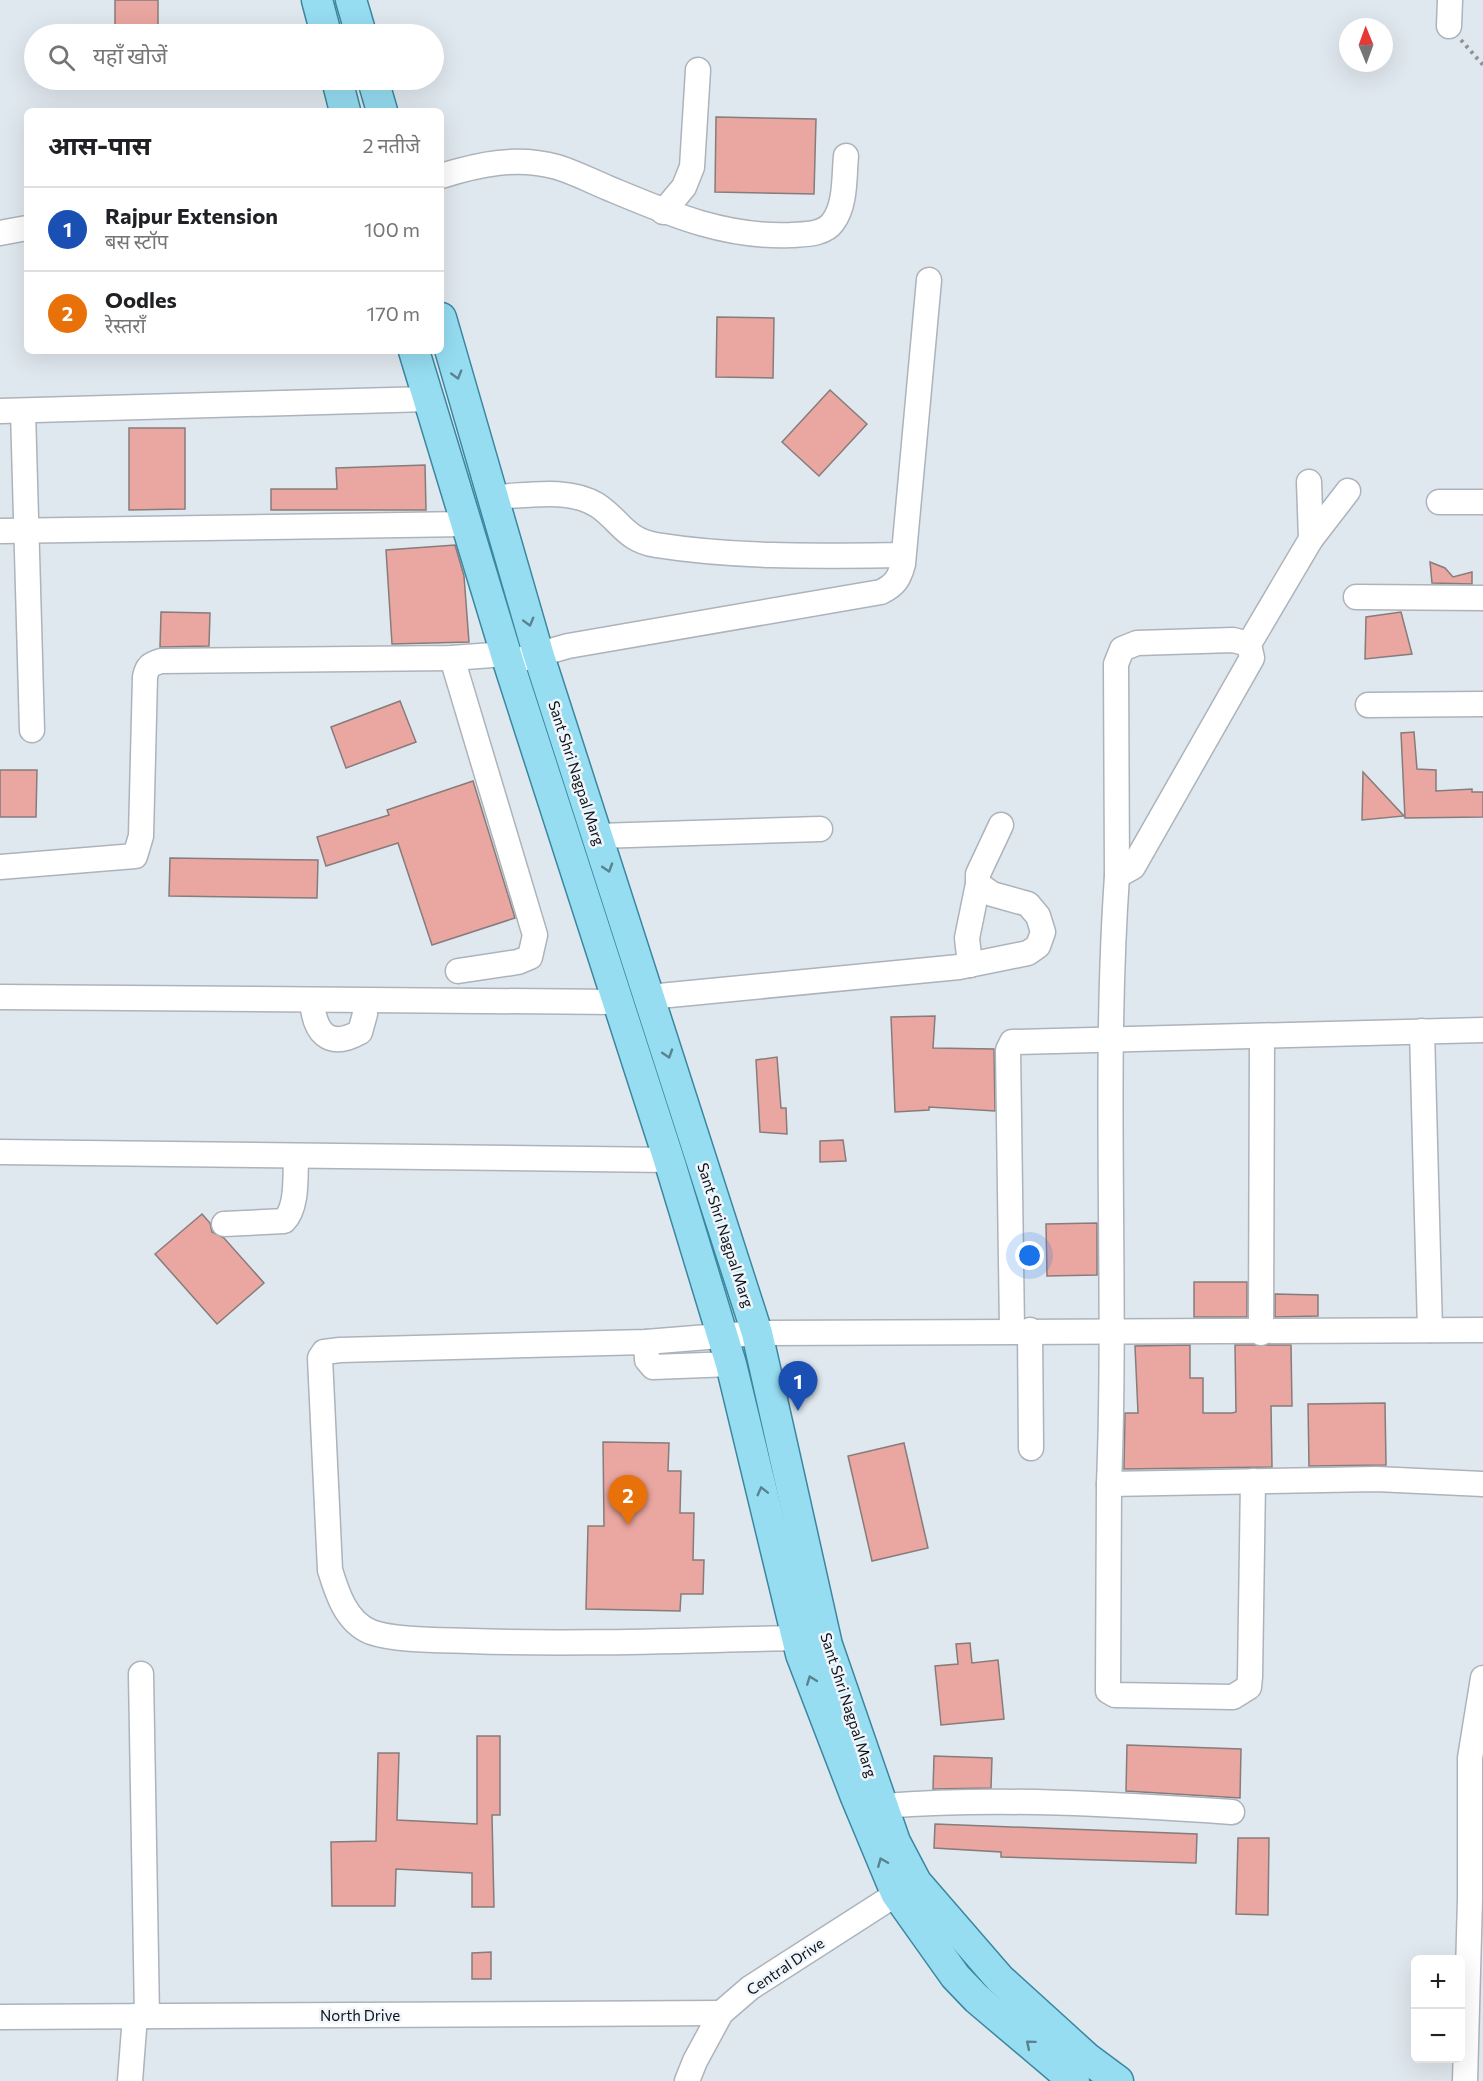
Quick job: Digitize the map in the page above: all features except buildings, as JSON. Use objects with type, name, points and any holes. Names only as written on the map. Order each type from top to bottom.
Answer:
[{"type":"main road","points":[[317,0],[323,24]]},
{"type":"main road","points":[[351,0],[358,24]]},
{"type":"main road","points":[[340,90],[344,108]]},
{"type":"main road","points":[[376,90],[381,108]]},
{"type":"main road","name":"Sant Shri Nagpal Marg","points":[[444,328],[538,652],[757,1333],[827,1645],[884,1806],[906,1888],[1000,1979],[1087,2058],[1118,2081]]},
{"type":"main road","name":"Sant Shri Nagpal Marg","points":[[415,354],[507,659],[669,1160],[723,1335],[798,1638],[855,1797],[955,1976],[977,1999],[1074,2081]]},
{"type":"main road","points":[[484,580],[490,587],[505,588],[510,585],[514,571]]},
{"type":"street","points":[[1449,26],[1450,0]]},
{"type":"street","points":[[663,212],[684,187],[692,166],[698,70]]},
{"type":"street","points":[[444,175],[477,165],[532,162],[558,167],[693,223],[737,233],[785,235],[823,230],[833,222],[843,192],[846,156]]},
{"type":"street","points":[[0,233],[24,229]]},
{"type":"street","points":[[0,867],[135,856],[141,836],[145,677],[147,669],[152,664],[161,661],[507,659],[881,592],[892,586],[900,576],[903,555],[929,280]]},
{"type":"street","points":[[32,730],[28,531],[11,411],[428,399]]},
{"type":"street","points":[[1309,482],[1311,539]]},
{"type":"street","points":[[1117,876],[1133,867],[1202,750],[1252,658],[1249,644],[1311,539],[1348,491]]},
{"type":"street","points":[[493,497],[555,495],[580,498],[596,505],[628,535],[656,544],[795,557],[903,555]]},
{"type":"street","points":[[1439,502],[1483,502]]},
{"type":"street","points":[[0,531],[467,524]]},
{"type":"street","points":[[1356,597],[1483,598]]},
{"type":"street","points":[[1249,644],[1233,640],[1137,643],[1122,649],[1116,664],[1117,876],[1112,1038],[1114,1334],[1108,1691],[1115,1695],[1233,1697],[1249,1687],[1253,1481]]},
{"type":"street","points":[[452,658],[535,935],[530,957],[518,962],[458,971]]},
{"type":"street","points":[[1368,705],[1483,705]]},
{"type":"street","points":[[970,965],[967,938],[978,874],[1001,825]]},
{"type":"street","points":[[598,836],[820,829]]},
{"type":"street","points":[[649,997],[970,965],[1028,953],[1038,946],[1043,932],[1038,916],[1028,904],[992,894],[978,884]]},
{"type":"street","points":[[0,996],[618,1002]]},
{"type":"street","points":[[312,1000],[313,1016],[319,1030],[330,1039],[346,1041],[360,1032],[365,1014],[364,1000]]},
{"type":"street","points":[[1031,1448],[1021,1330],[1009,1045],[1016,1041],[1483,1030]]},
{"type":"street","points":[[1422,1031],[1430,1330]]},
{"type":"street","points":[[1261,1333],[1262,1036]]},
{"type":"street","points":[[0,1152],[669,1160]]},
{"type":"street","points":[[224,1224],[284,1221],[290,1216],[296,1157]]},
{"type":"street","points":[[798,1638],[542,1644],[417,1639],[371,1632],[353,1621],[337,1594],[330,1570],[320,1358],[324,1352],[646,1342],[757,1333],[1021,1330],[1114,1334],[1483,1330]]},
{"type":"street","points":[[646,1342],[647,1360],[653,1368],[731,1364]]},
{"type":"street","points":[[1110,1484],[1376,1479],[1483,1484]]},
{"type":"street","points":[[130,2081],[141,2016],[141,1674]]},
{"type":"street","points":[[1465,2081],[1476,1899],[1470,1758],[1483,1678]]},
{"type":"street","points":[[884,1806],[936,1802],[1065,1801],[1232,1812]]},
{"type":"street","name":"Central Drive","points":[[687,2081],[721,2013],[750,1988],[906,1888]]},
{"type":"street","name":"North Drive","points":[[0,2017],[721,2013]]},
{"type":"path","points":[[1449,26],[1483,65]]},
{"type":"place","name":"Rajpur Extension","points":[[798,1411]]},
{"type":"place","name":"Oodles","points":[[628,1525]]}]
